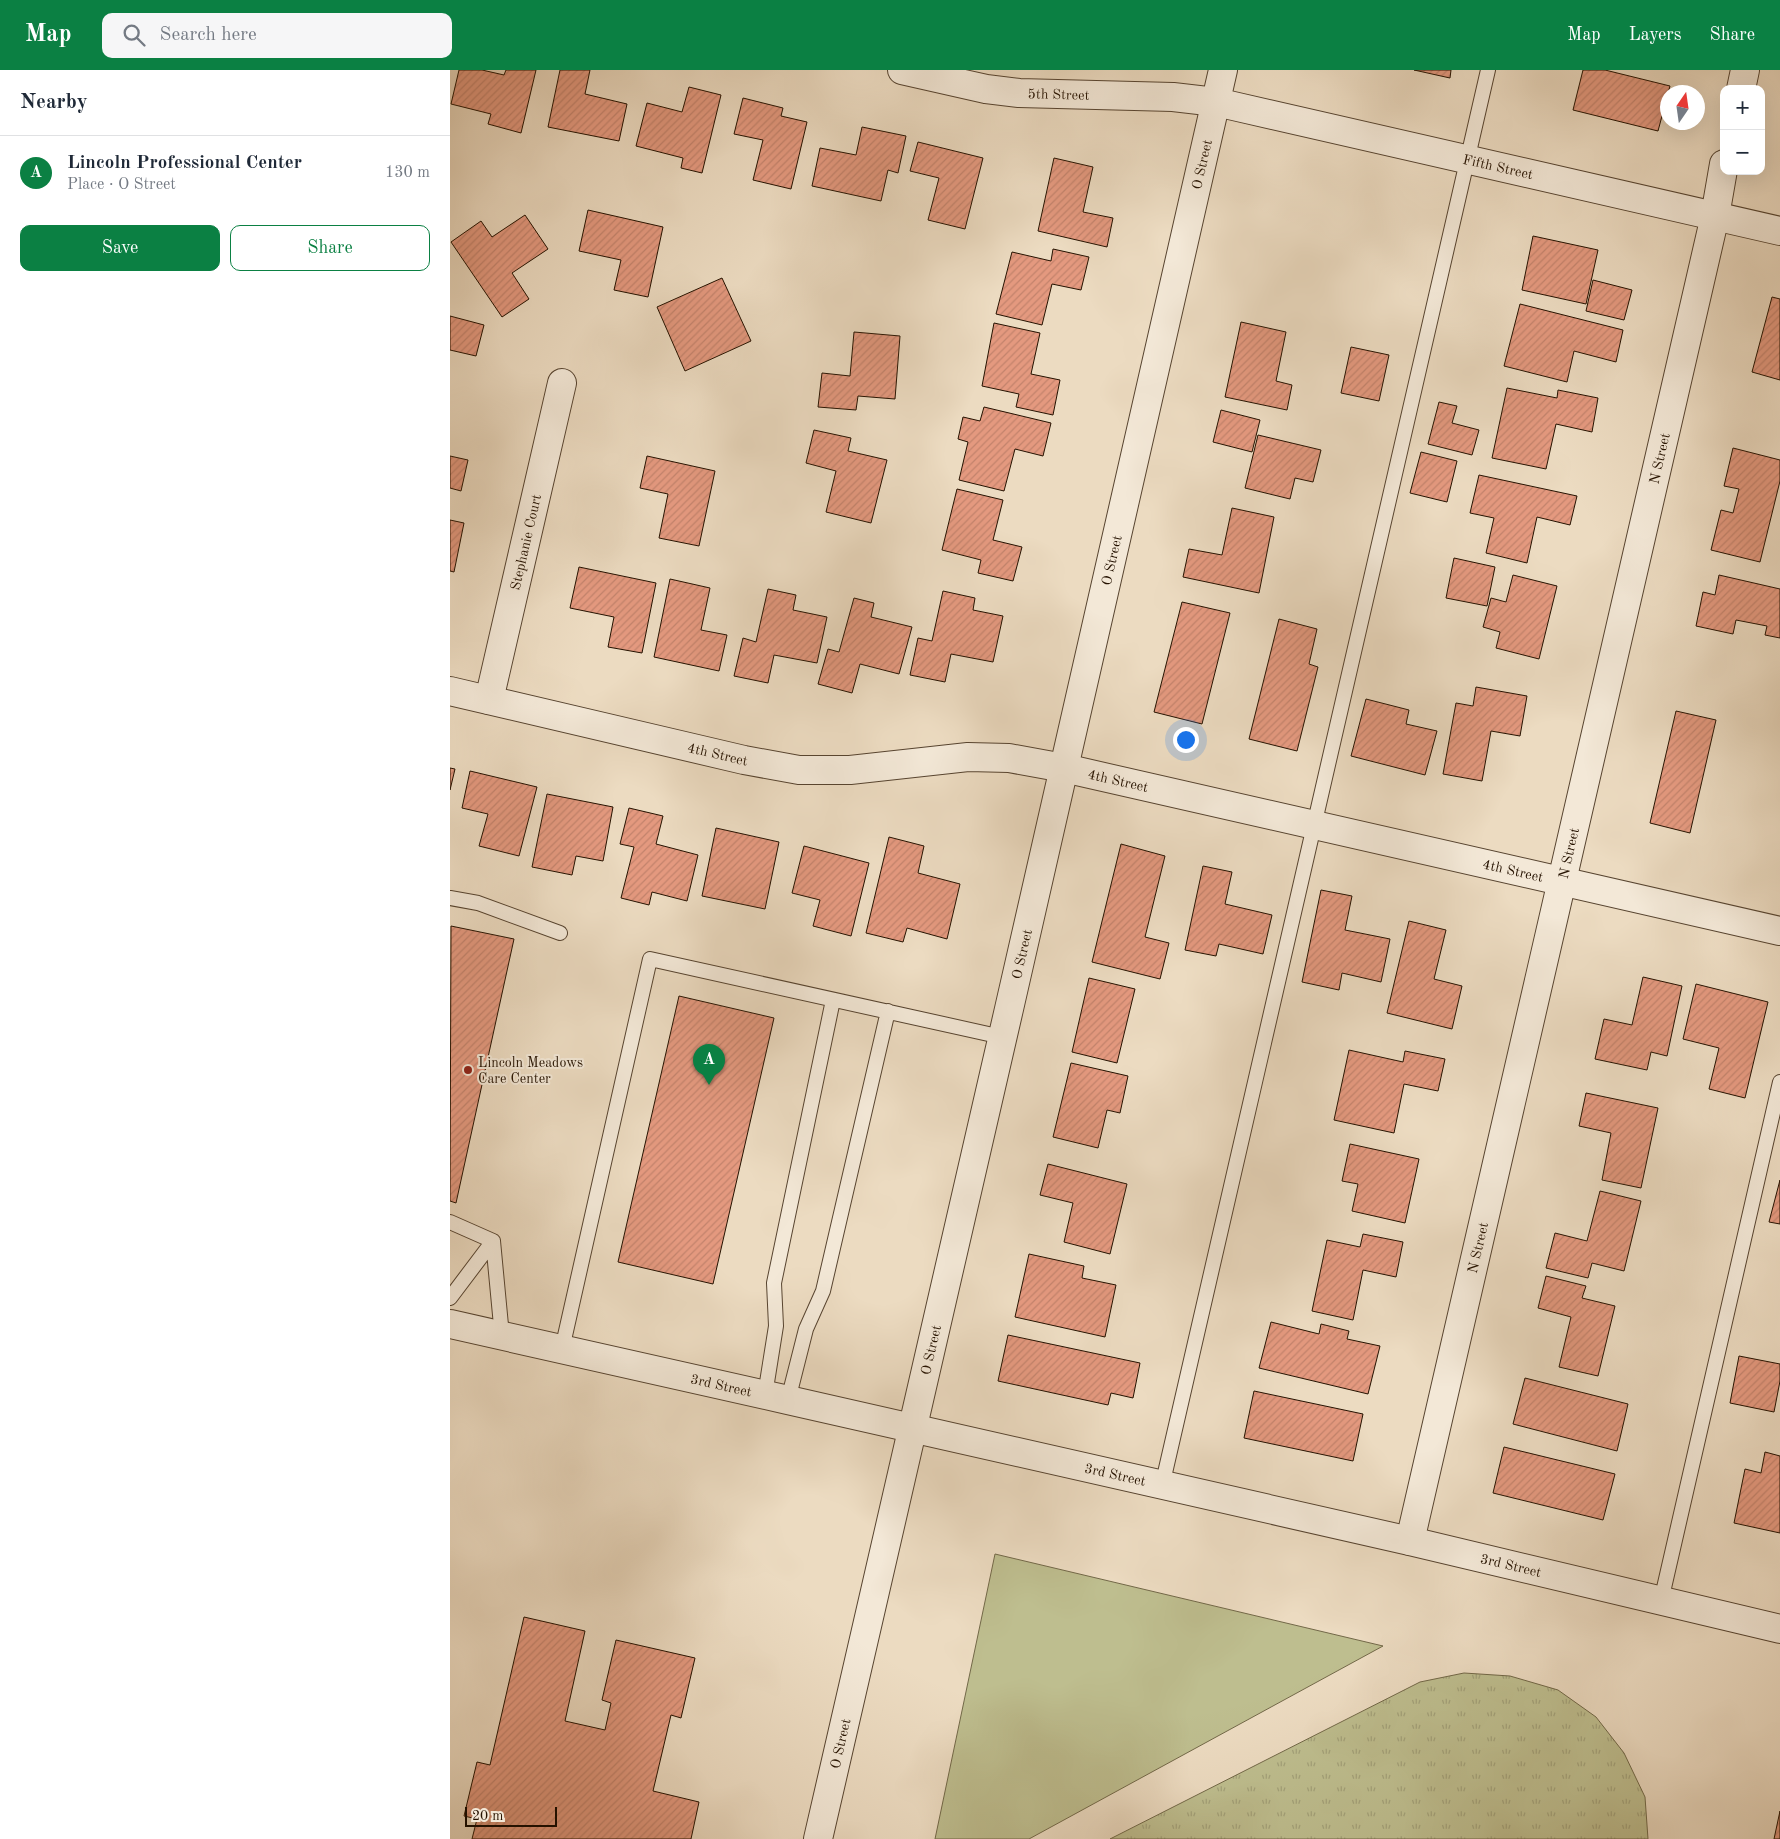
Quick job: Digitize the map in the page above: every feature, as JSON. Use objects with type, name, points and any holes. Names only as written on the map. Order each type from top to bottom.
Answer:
[{"type":"street","name":"5th Street","points":[[902,70],[986,89],[1019,93],[1173,97],[1216,102]]},
{"type":"street","name":"O Street","points":[[818,1839],[1223,70]]},
{"type":"street","points":[[1742,85],[1745,70]]},
{"type":"street","name":"Fifth Street","points":[[1216,102],[1780,231]]},
{"type":"street","name":"N Street","points":[[1410,1542],[1715,216],[1722,175]]},
{"type":"street","name":"Stephanie Court","points":[[489,700],[562,383]]},
{"type":"street","name":"4th Street","points":[[450,691],[799,770],[850,770],[968,757],[1009,758],[1064,768],[1315,824],[1780,931]]},
{"type":"street","name":"3rd Street","points":[[450,1324],[912,1428],[1780,1628]]},
{"type":"lane","points":[[1162,1486],[1488,70]]},
{"type":"lane","points":[[450,898],[478,903],[560,932]]},
{"type":"lane","points":[[562,1350],[650,959],[1002,1036]]},
{"type":"lane","points":[[776,1397],[774,1283],[833,1000]]},
{"type":"lane","points":[[776,1397],[824,1291],[888,1011]]},
{"type":"lane","points":[[1661,1601],[1780,1082]]},
{"type":"lane","points":[[450,1222],[493,1241]]},
{"type":"lane","points":[[450,1298],[493,1241]]},
{"type":"lane","points":[[493,1241],[502,1336]]},
{"type":"green space","points":[[995,1554],[1383,1646],[1029,1839],[935,1839]]},
{"type":"green space","points":[[1464,1673],[1510,1676],[1558,1690],[1596,1717],[1624,1753],[1645,1797],[1648,1839],[1110,1839],[1420,1682]]},
{"type":"building","points":[[459,70],[482,70],[504,75],[506,70],[536,70],[521,133],[488,124],[491,114],[451,104]]},
{"type":"building","points":[[560,70],[590,70],[585,94],[627,104],[619,141],[548,127]]},
{"type":"building","points":[[1414,70],[1451,70],[1450,78]]},
{"type":"building","points":[[1583,70],[1605,70],[1666,85],[1660,85],[1660,124],[1658,131],[1573,110]]},
{"type":"building","points":[[689,87],[721,95],[702,173],[681,168],[683,158],[636,146],[647,103],[682,112]]},
{"type":"building","points":[[743,98],[783,108],[781,116],[807,122],[791,189],[753,180],[763,140],[734,134]]},
{"type":"building","points":[[862,127],[906,136],[898,173],[888,170],[881,201],[812,186],[820,148],[856,155]]},
{"type":"building","points":[[918,142],[983,158],[965,229],[928,220],[939,178],[910,171]]},
{"type":"building","points":[[1054,158],[1093,167],[1083,212],[1113,218],[1107,247],[1038,231]]},
{"type":"building","points":[[588,210],[663,227],[648,297],[614,290],[621,260],[579,251]]},
{"type":"building","points":[[525,215],[548,249],[512,273],[529,299],[502,317],[451,242],[481,221],[492,237]]},
{"type":"building","points":[[1533,236],[1598,250],[1586,304],[1522,290]]},
{"type":"building","points":[[1053,249],[1089,257],[1081,290],[1052,284],[1042,325],[996,314],[1012,252],[1051,261]]},
{"type":"building","points":[[722,278],[751,341],[685,371],[657,307]]},
{"type":"building","points":[[1593,280],[1632,290],[1624,320],[1586,311]]},
{"type":"building","points":[[1772,297],[1780,299],[1780,380],[1752,372]]},
{"type":"building","points":[[1520,304],[1623,330],[1616,362],[1574,351],[1567,382],[1504,366]]},
{"type":"building","points":[[450,316],[484,325],[476,356],[450,350]]},
{"type":"building","points":[[1241,322],[1286,332],[1276,381],[1292,385],[1287,410],[1225,397]]},
{"type":"building","points":[[994,323],[1040,333],[1031,374],[1060,380],[1053,415],[1016,407],[1019,394],[982,386]]},
{"type":"building","points":[[854,332],[900,336],[895,399],[858,396],[856,410],[818,407],[822,373],[850,376]]},
{"type":"building","points":[[1351,347],[1389,355],[1379,401],[1341,393]]},
{"type":"building","points":[[1507,388],[1557,398],[1558,390],[1598,398],[1592,432],[1556,424],[1546,469],[1492,458]]},
{"type":"building","points":[[1439,402],[1457,406],[1452,423],[1479,430],[1472,455],[1428,444]]},
{"type":"building","points":[[984,407],[1051,423],[1043,456],[1015,449],[1004,491],[959,480],[968,442],[958,439],[963,417],[980,421]]},
{"type":"building","points":[[1221,410],[1260,420],[1252,452],[1213,442]]},
{"type":"building","points":[[814,430],[851,438],[848,451],[887,460],[871,523],[826,512],[836,471],[806,463]]},
{"type":"building","points":[[1258,435],[1321,450],[1313,482],[1295,478],[1290,499],[1245,488]]},
{"type":"building","points":[[1733,448],[1780,460],[1780,481],[1760,562],[1711,550],[1721,510],[1733,513],[1739,489],[1724,486]]},
{"type":"building","points":[[1421,452],[1457,461],[1447,502],[1410,493]]},
{"type":"building","points":[[450,456],[468,460],[461,491],[450,488]]},
{"type":"building","points":[[647,456],[715,471],[699,546],[659,538],[668,494],[640,488]]},
{"type":"building","points":[[1479,475],[1577,496],[1570,525],[1537,517],[1527,563],[1486,553],[1494,518],[1470,513]]},
{"type":"building","points":[[957,489],[1003,500],[993,540],[1022,547],[1013,581],[978,573],[981,560],[942,550]]},
{"type":"building","points":[[1232,508],[1274,517],[1259,593],[1183,577],[1189,549],[1222,555]]},
{"type":"building","points":[[450,520],[464,523],[454,572],[450,571]]},
{"type":"building","points":[[1454,558],[1495,567],[1487,606],[1446,598]]},
{"type":"building","points":[[579,567],[656,583],[642,653],[608,647],[614,617],[570,608]]},
{"type":"building","points":[[1513,575],[1557,586],[1539,659],[1496,648],[1500,632],[1483,627],[1491,598],[1506,602]]},
{"type":"building","points":[[1719,575],[1780,589],[1780,638],[1765,635],[1767,626],[1736,620],[1733,634],[1696,626],[1703,592],[1715,595]]},
{"type":"building","points":[[670,579],[710,588],[701,630],[727,635],[719,671],[654,657]]},
{"type":"building","points":[[768,589],[796,595],[793,610],[827,617],[817,663],[774,655],[768,683],[734,676],[743,638],[756,642]]},
{"type":"building","points":[[943,591],[975,598],[973,610],[1003,616],[993,662],[951,654],[945,682],[910,675],[918,638],[932,641]]},
{"type":"building","points":[[854,598],[874,603],[871,617],[912,627],[899,674],[860,664],[852,693],[818,684],[828,649],[839,652]]},
{"type":"building","points":[[1182,602],[1230,613],[1202,724],[1154,712]]},
{"type":"building","points":[[1279,619],[1317,629],[1309,664],[1318,667],[1297,751],[1249,739]]},
{"type":"building","points":[[1476,687],[1527,696],[1520,736],[1491,731],[1482,781],[1443,774],[1456,703],[1473,706]]},
{"type":"building","points":[[1366,699],[1409,710],[1406,724],[1437,731],[1425,775],[1351,756]]},
{"type":"building","points":[[1676,711],[1716,720],[1690,833],[1650,823]]},
{"type":"building","points":[[450,768],[455,769],[450,790]]},
{"type":"building","points":[[470,771],[537,787],[519,856],[479,846],[488,814],[462,808]]},
{"type":"building","points":[[547,794],[613,807],[603,861],[576,856],[572,875],[532,867]]},
{"type":"building","points":[[629,808],[663,816],[656,844],[698,855],[687,901],[652,892],[649,905],[621,898],[634,847],[620,844]]},
{"type":"building","points":[[716,828],[779,842],[765,909],[702,896]]},
{"type":"building","points":[[889,837],[924,846],[918,873],[960,884],[947,939],[907,928],[903,942],[866,933]]},
{"type":"building","points":[[1121,844],[1165,856],[1145,937],[1169,943],[1160,979],[1092,962]]},
{"type":"building","points":[[804,846],[869,863],[851,936],[813,926],[820,900],[792,893]]},
{"type":"building","points":[[1203,866],[1232,872],[1225,904],[1272,915],[1263,954],[1219,944],[1216,956],[1185,950]]},
{"type":"building","points":[[1321,890],[1352,896],[1345,930],[1390,939],[1381,982],[1342,973],[1339,990],[1302,982]]},
{"type":"building","points":[[1409,921],[1446,930],[1434,979],[1462,986],[1452,1029],[1387,1013]]},
{"type":"building","name":"Lincoln Meadows Care Center","points":[[451,926],[514,939],[456,1203],[450,1201]]},
{"type":"building","points":[[1643,977],[1682,986],[1667,1056],[1651,1052],[1647,1070],[1595,1059],[1604,1019],[1632,1025]]},
{"type":"building","points":[[1089,978],[1135,989],[1117,1063],[1072,1052]]},
{"type":"building","points":[[1696,984],[1768,1002],[1745,1098],[1709,1089],[1719,1048],[1683,1039]]},
{"type":"building","points":[[679,996],[774,1018],[713,1284],[618,1262]]},
{"type":"building","points":[[1349,1050],[1403,1062],[1405,1051],[1445,1059],[1438,1091],[1404,1084],[1394,1133],[1334,1120]]},
{"type":"building","points":[[1071,1063],[1128,1076],[1120,1113],[1107,1110],[1098,1148],[1053,1137]]},
{"type":"building","points":[[1586,1093],[1658,1108],[1641,1188],[1602,1180],[1611,1133],[1579,1126]]},
{"type":"building","points":[[1350,1144],[1419,1159],[1405,1223],[1352,1211],[1358,1184],[1342,1181]]},
{"type":"building","points":[[1048,1164],[1127,1184],[1110,1254],[1064,1242],[1073,1203],[1040,1195]]},
{"type":"building","points":[[1780,1180],[1780,1224],[1769,1222]]},
{"type":"building","points":[[1600,1191],[1641,1201],[1624,1271],[1592,1263],[1588,1278],[1546,1268],[1555,1233],[1587,1241]]},
{"type":"building","points":[[1363,1234],[1403,1242],[1396,1277],[1363,1270],[1353,1320],[1312,1311],[1327,1240],[1360,1247]]},
{"type":"building","points":[[1029,1254],[1084,1266],[1082,1278],[1116,1285],[1105,1337],[1015,1317]]},
{"type":"building","points":[[1546,1276],[1586,1286],[1582,1298],[1615,1306],[1598,1376],[1559,1367],[1571,1317],[1538,1308]]},
{"type":"building","points":[[1271,1322],[1319,1334],[1321,1324],[1349,1331],[1347,1339],[1380,1346],[1368,1394],[1259,1368]]},
{"type":"building","points":[[1008,1335],[1140,1363],[1133,1398],[1111,1393],[1108,1405],[998,1381]]},
{"type":"building","points":[[1739,1356],[1780,1364],[1780,1381],[1774,1412],[1730,1403]]},
{"type":"building","points":[[1525,1378],[1628,1404],[1617,1451],[1513,1424]]},
{"type":"building","points":[[1254,1391],[1363,1414],[1353,1461],[1244,1438]]},
{"type":"building","points":[[1504,1447],[1615,1474],[1603,1520],[1493,1493]]},
{"type":"building","points":[[1765,1452],[1780,1456],[1780,1533],[1734,1523],[1745,1469],[1761,1473]]},
{"type":"building","points":[[524,1617],[585,1631],[565,1721],[605,1730],[611,1703],[602,1700],[616,1640],[695,1658],[681,1718],[671,1715],[653,1791],[699,1802],[691,1839],[472,1839],[477,1819],[464,1816],[477,1762],[490,1765]]},
{"type":"building","points":[[1780,1811],[1780,1839],[1774,1839]]},
{"type":"place","name":"Lincoln Meadows Care Center","points":[[468,1070]]},
{"type":"place","name":"Lincoln Professional Center","points":[[709,1085]]}]
